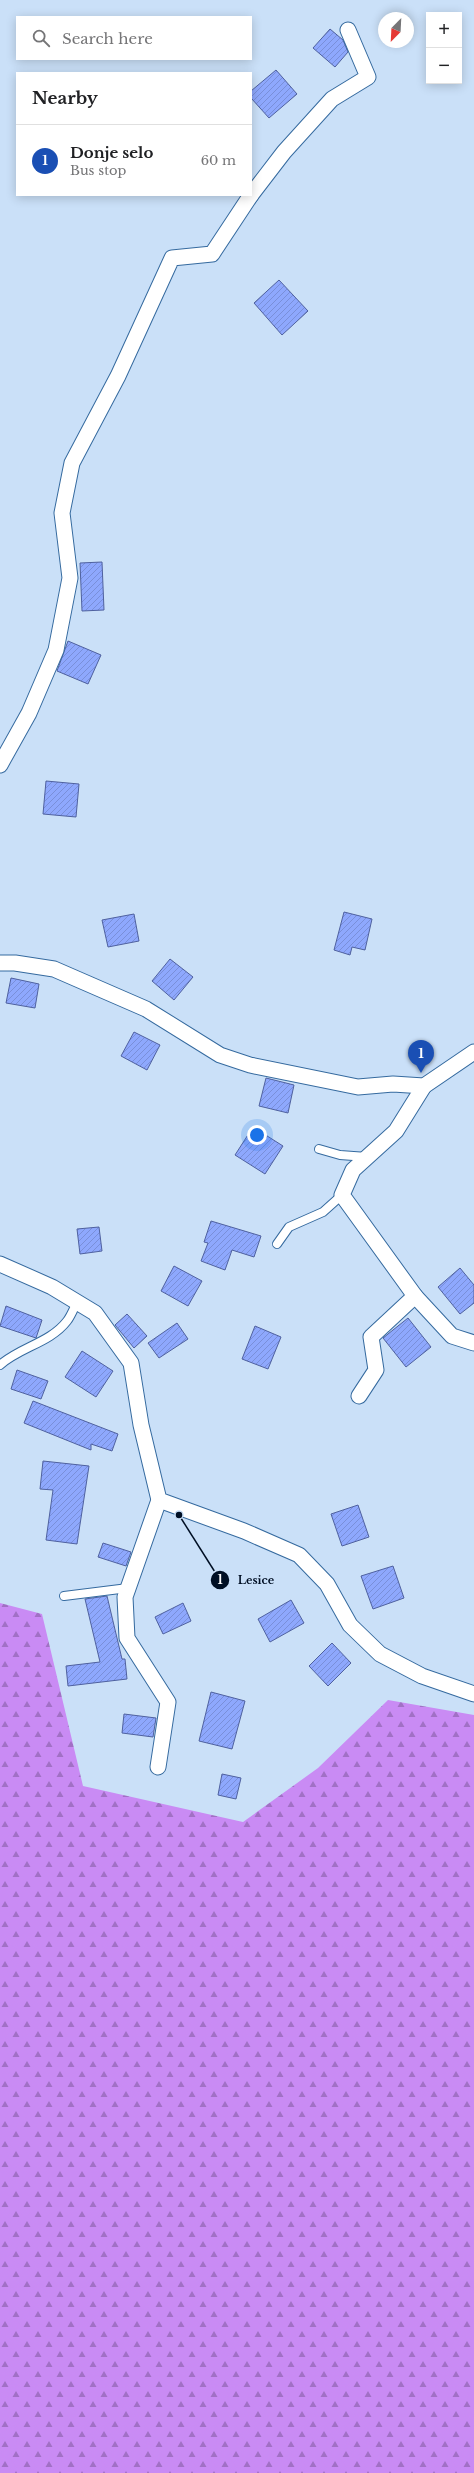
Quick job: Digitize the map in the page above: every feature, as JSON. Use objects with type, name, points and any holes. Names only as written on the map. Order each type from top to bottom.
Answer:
[{"type":"street","points":[[252,194],[284,152],[328,103],[368,78],[348,30]]},
{"type":"street","points":[[0,765],[29,713],[56,650],[70,578],[62,514],[72,463],[118,376],[172,258],[212,254],[250,196]]},
{"type":"street","points":[[0,964],[15,963],[54,969],[146,1010],[220,1054],[250,1065],[358,1087],[392,1084],[424,1086]]},
{"type":"street","points":[[474,1052],[424,1086],[396,1131],[353,1170],[342,1195],[415,1296],[452,1336],[474,1343]]},
{"type":"street","points":[[0,1264],[52,1287],[95,1313],[131,1363],[141,1425],[159,1500],[128,1588],[126,1597],[127,1638],[168,1702],[158,1767]]},
{"type":"street","points":[[359,1396],[376,1370],[371,1337],[415,1296]]},
{"type":"street","points":[[159,1500],[244,1531],[299,1555],[327,1584],[350,1625],[380,1654],[422,1676],[474,1694]]},
{"type":"lane","points":[[320,1149],[340,1156],[368,1157]]},
{"type":"lane","points":[[278,1244],[289,1227],[322,1212],[342,1195]]},
{"type":"lane","points":[[0,1366],[24,1349],[56,1332],[68,1321],[77,1302]]},
{"type":"lane","points":[[64,1596],[128,1588]]},
{"type":"green space","points":[[0,1603],[42,1614],[83,1786],[243,1822],[318,1768],[388,1700],[474,1715],[474,2473],[0,2473]]},
{"type":"building","points":[[330,29],[343,40],[348,52],[335,67],[313,48]]},
{"type":"building","points":[[276,70],[297,94],[269,118],[252,99],[252,90]]},
{"type":"building","points":[[279,280],[308,311],[282,335],[254,303]]},
{"type":"building","points":[[102,562],[104,610],[82,611],[80,563]]},
{"type":"building","points":[[68,641],[101,655],[88,684],[57,671]]},
{"type":"building","points":[[46,781],[79,784],[76,817],[43,814]]},
{"type":"building","points":[[344,912],[372,919],[365,950],[352,947],[350,955],[334,950]]},
{"type":"building","points":[[134,914],[139,941],[108,947],[102,920]]},
{"type":"building","points":[[170,959],[193,977],[174,1000],[152,981]]},
{"type":"building","points":[[11,978],[39,984],[35,1008],[6,1003]]},
{"type":"building","points":[[134,1032],[160,1045],[147,1070],[121,1056]]},
{"type":"building","points":[[266,1078],[294,1085],[288,1113],[259,1106]]},
{"type":"building","points":[[253,1127],[283,1146],[265,1174],[235,1155]]},
{"type":"building","points":[[211,1221],[261,1236],[254,1257],[232,1250],[225,1270],[201,1261],[208,1243],[204,1242]]},
{"type":"building","points":[[99,1227],[102,1251],[80,1254],[77,1229]]},
{"type":"building","points":[[174,1266],[202,1281],[188,1306],[161,1291]]},
{"type":"building","points":[[460,1268],[474,1285],[474,1303],[460,1314],[438,1287]]},
{"type":"building","points":[[6,1306],[42,1320],[36,1338],[0,1326]]},
{"type":"building","points":[[127,1314],[147,1336],[134,1348],[115,1325]]},
{"type":"building","points":[[408,1318],[431,1347],[406,1367],[383,1338]]},
{"type":"building","points":[[177,1323],[188,1339],[159,1358],[148,1343]]},
{"type":"building","points":[[255,1326],[281,1337],[268,1369],[242,1359]]},
{"type":"building","points":[[82,1351],[113,1371],[96,1397],[65,1377]]},
{"type":"building","points":[[17,1370],[48,1381],[41,1399],[11,1389]]},
{"type":"building","points":[[33,1401],[118,1434],[112,1451],[91,1444],[91,1450],[24,1423]]},
{"type":"building","points":[[43,1461],[89,1466],[77,1544],[46,1540],[53,1490],[40,1489]]},
{"type":"building","points":[[358,1505],[369,1537],[342,1546],[331,1514]]},
{"type":"building","points":[[103,1543],[131,1552],[126,1566],[98,1557]]},
{"type":"building","points":[[393,1566],[404,1598],[373,1609],[361,1576]]},
{"type":"building","points":[[107,1596],[122,1659],[125,1659],[127,1679],[68,1686],[66,1666],[100,1662],[85,1599]]},
{"type":"building","points":[[291,1600],[304,1623],[270,1642],[258,1619]]},
{"type":"building","points":[[183,1603],[191,1621],[163,1634],[155,1617]]},
{"type":"building","points":[[332,1643],[351,1663],[328,1686],[309,1666]]},
{"type":"building","points":[[211,1692],[245,1701],[232,1749],[199,1741]]},
{"type":"building","points":[[124,1714],[156,1718],[153,1737],[122,1733]]},
{"type":"building","points":[[222,1774],[241,1778],[236,1799],[218,1795]]},
{"type":"place","name":"Donje selo","points":[[421,1073]]},
{"type":"place","name":"Lesice","points":[[179,1515]]}]
